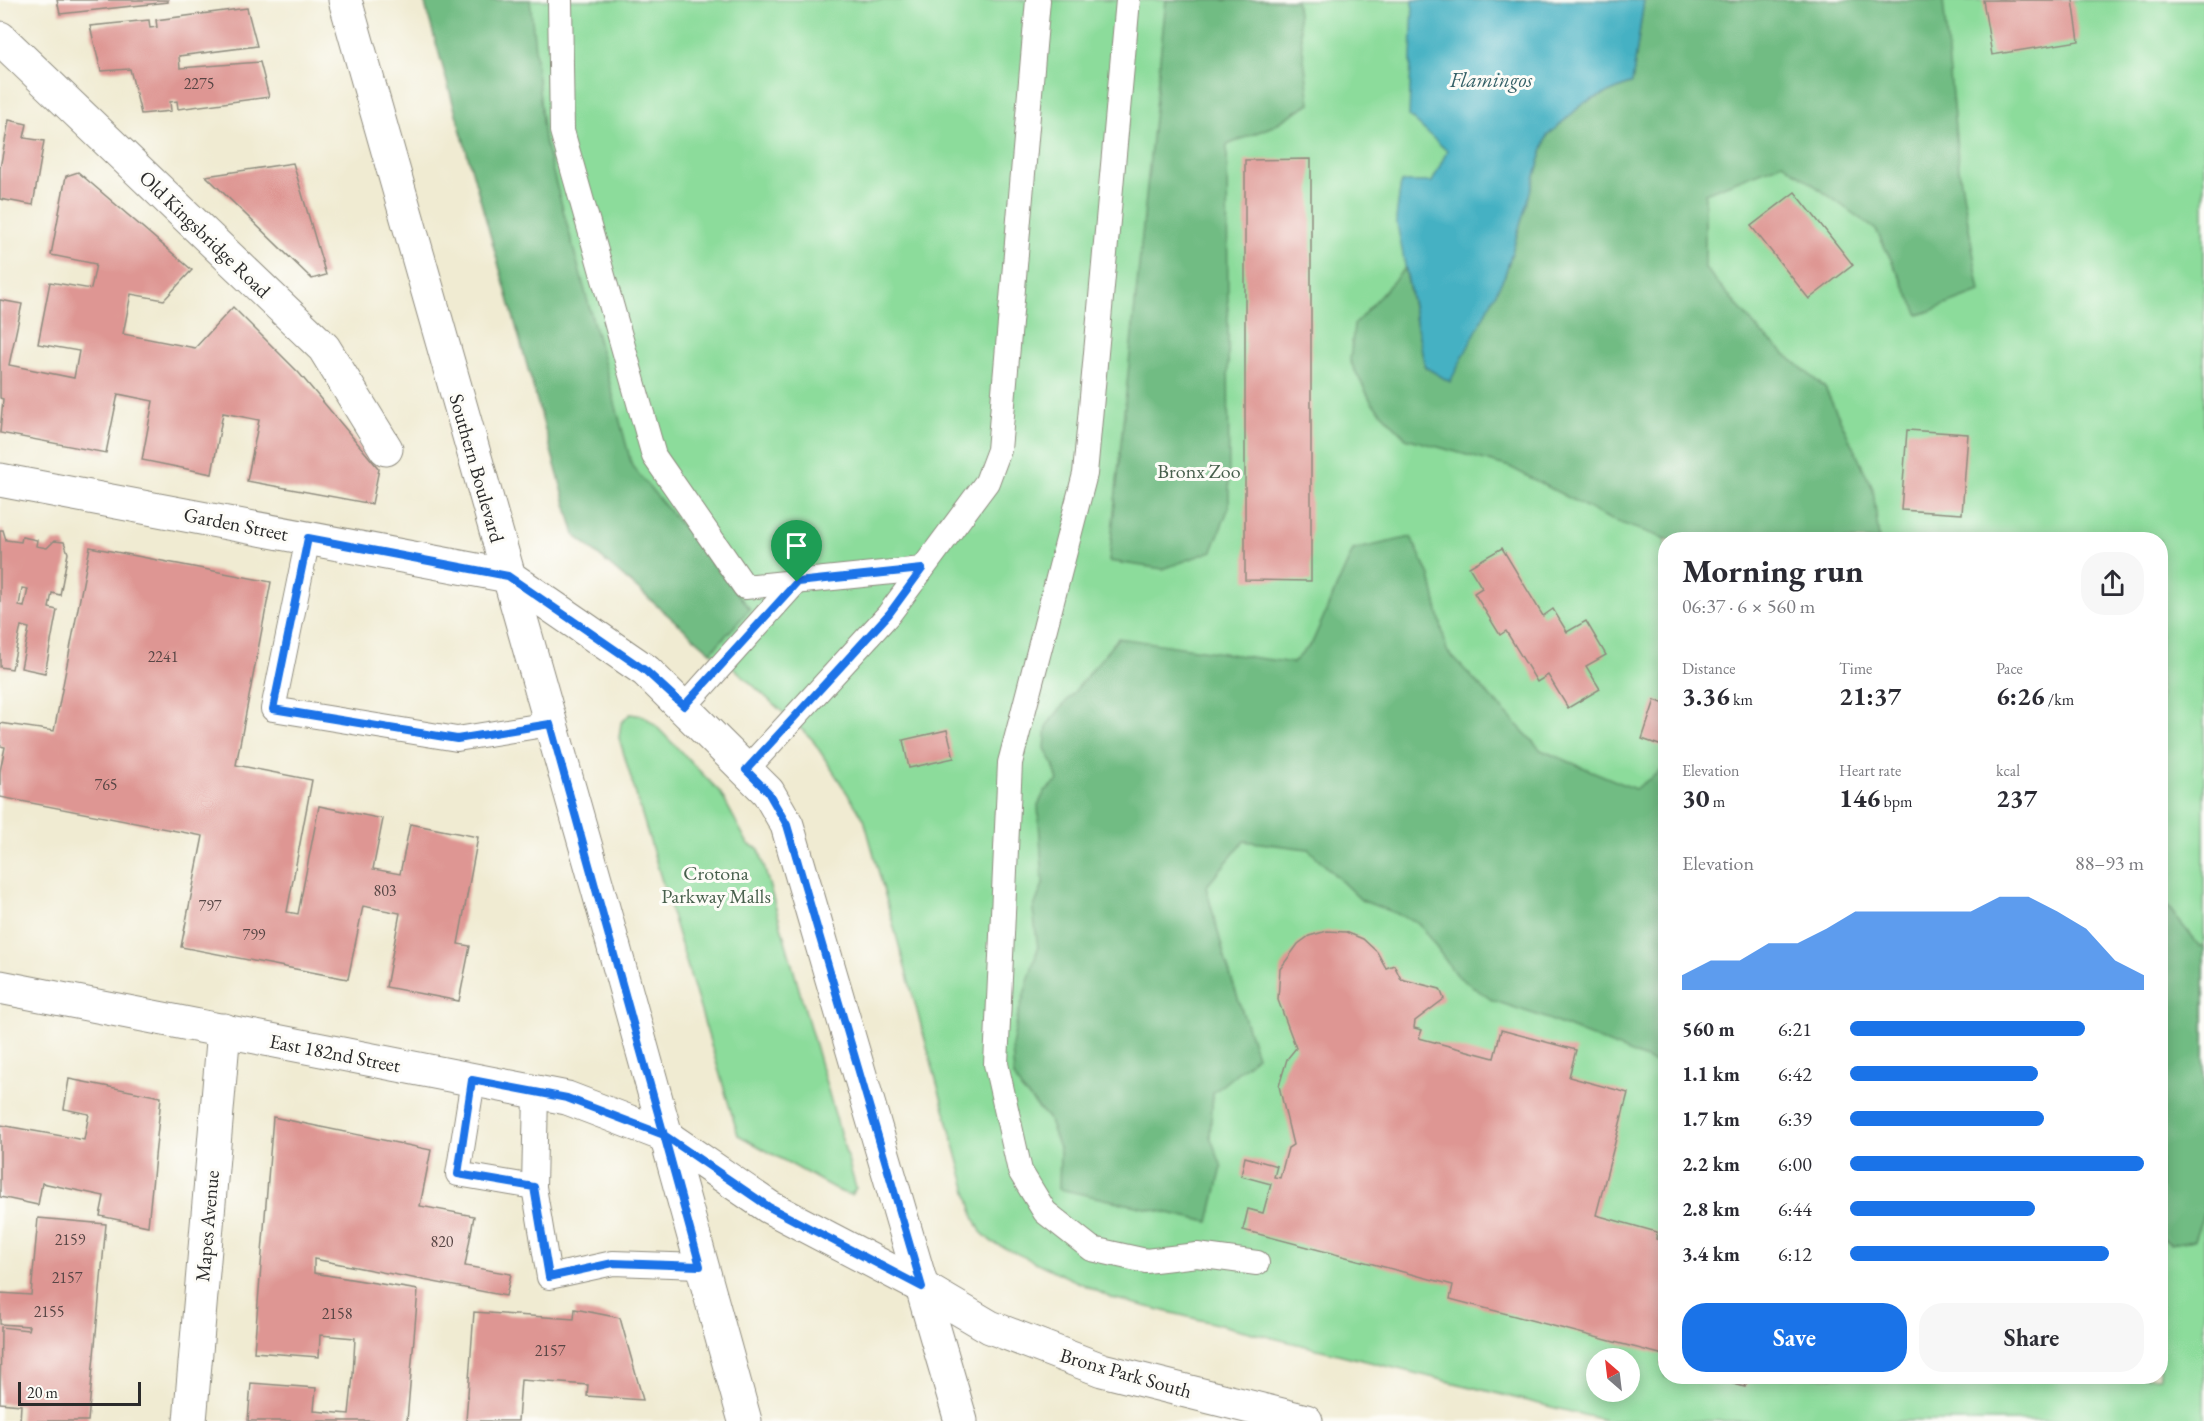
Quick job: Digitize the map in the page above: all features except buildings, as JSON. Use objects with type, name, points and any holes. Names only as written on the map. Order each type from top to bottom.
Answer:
[{"type":"street","name":"Southern Boulevard","points":[[345,0],[745,1421]]},
{"type":"street","name":"Old Kingsbridge Road","points":[[0,38],[324,348],[386,449]]},
{"type":"street","name":"Garden Street","points":[[0,480],[508,576]]},
{"type":"street","points":[[508,576],[646,671],[684,706],[768,792],[787,825],[962,1421]]},
{"type":"street","name":"East 182nd Street","points":[[0,987],[567,1098],[664,1135]]},
{"type":"street","name":"Mapes Avenue","points":[[190,1421],[224,1030]]},
{"type":"street","name":"Bronx Park South","points":[[664,1135],[769,1207],[922,1287],[990,1327],[1102,1370],[1306,1421]]},
{"type":"lane","points":[[560,0],[562,131],[654,456],[745,587],[922,569]]},
{"type":"lane","points":[[746,770],[889,614],[987,482],[999,450],[1038,0]]},
{"type":"lane","points":[[1128,0],[1085,474],[1010,763],[996,1064],[1020,1172],[1045,1212],[1092,1249],[1146,1261],[1197,1255],[1257,1263]]},
{"type":"lane","points":[[308,538],[273,709],[457,739],[550,724]]},
{"type":"lane","points":[[684,706],[797,582]]},
{"type":"lane","points":[[472,1080],[458,1174],[534,1187]]},
{"type":"lane","points":[[536,1093],[534,1187],[549,1277],[613,1263],[700,1266]]},
{"type":"green space","name":"Bronx Zoo","points":[[424,0],[2204,0],[2204,1421],[1608,1421],[1112,1298],[992,1242],[981,1232],[974,1217],[864,819],[812,739],[735,669],[711,652],[575,535]]},
{"type":"green space","points":[[424,0],[530,0],[544,139],[632,466],[750,609],[711,652],[575,535]]},
{"type":"green space","points":[[1166,0],[1296,0],[1310,103],[1273,126],[1227,145],[1229,507],[1212,551],[1163,569],[1109,561]]},
{"type":"green space","points":[[1644,0],[1943,0],[1959,170],[1980,292],[1919,315],[1876,230],[1783,163],[1705,193],[1705,268],[1762,334],[1825,388],[1873,489],[1878,532],[1658,532],[1658,536],[1609,519],[1510,467],[1406,438],[1372,403],[1350,361],[1354,325],[1405,268],[1425,367],[1505,275],[1547,136],[1584,103],[1632,83]]},
{"type":"green space","points":[[1411,537],[1430,576],[1447,651],[1541,750],[1635,789],[1658,773],[1658,1064],[1543,1017],[1492,1000],[1456,975],[1418,922],[1361,900],[1308,849],[1244,841],[1206,887],[1226,962],[1257,1056],[1213,1093],[1210,1136],[1222,1167],[1209,1222],[1059,1189],[1060,1151],[1048,1118],[1021,1089],[1014,1076],[1012,1046],[1018,1015],[1038,948],[1033,910],[1043,884],[1038,805],[1045,791],[1058,781],[1045,748],[1047,725],[1118,638],[1293,663],[1312,643],[1353,550]]},
{"type":"green space","name":"Crotona Parkway Malls","points":[[630,714],[644,716],[655,725],[720,792],[748,844],[759,849],[856,1188],[851,1195],[841,1192],[738,1135],[619,738],[621,723]]},
{"type":"green space","points":[[2168,907],[2200,947],[2204,947],[2204,1212],[2194,1240],[2171,1244],[2168,1242]]},
{"type":"water","name":"Flamingos","points":[[1413,0],[1644,0],[1632,83],[1584,103],[1547,136],[1505,275],[1450,382],[1425,367],[1396,219],[1401,182],[1432,182],[1447,151],[1409,116]]},
{"type":"route","points":[[797,582],[684,706],[646,671],[508,576],[308,538],[273,709],[457,739],[550,724],[597,886],[664,1135],[567,1098],[472,1080],[458,1174],[534,1187],[549,1277],[613,1263],[700,1266],[664,1135],[769,1207],[922,1287],[787,825],[768,792],[746,770],[889,614],[922,569],[797,582]]}]
